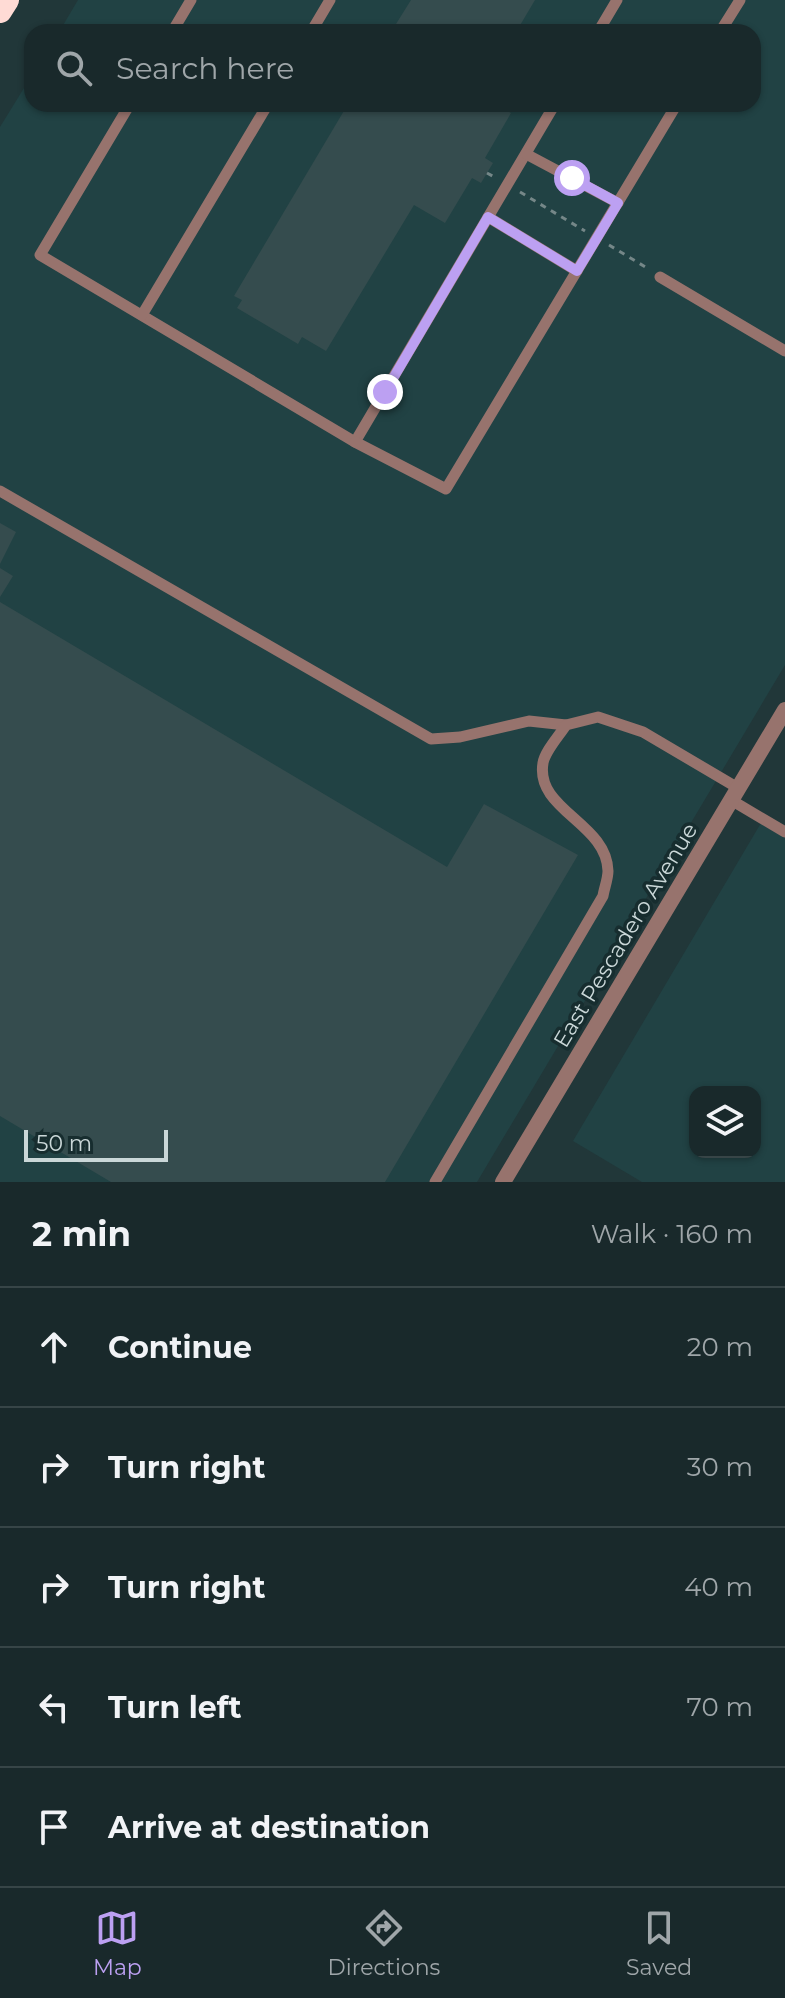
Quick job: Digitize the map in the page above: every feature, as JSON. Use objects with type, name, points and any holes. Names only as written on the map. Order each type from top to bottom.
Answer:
[{"type":"highway","points":[[0,11],[7,0]]},
{"type":"street","name":"East Pescadero Avenue","points":[[503,1182],[785,710]]},
{"type":"lane","points":[[177,24],[191,0]]},
{"type":"lane","points":[[316,24],[330,0]]},
{"type":"lane","points":[[603,24],[617,0]]},
{"type":"lane","points":[[725,24],[740,0]]},
{"type":"lane","points":[[125,112],[40,255],[355,442],[446,489],[672,112]]},
{"type":"lane","points":[[142,315],[263,112]]},
{"type":"lane","points":[[355,442],[550,112]]},
{"type":"lane","points":[[526,154],[618,203]]},
{"type":"lane","points":[[488,217],[577,271]]},
{"type":"lane","points":[[660,277],[785,351]]},
{"type":"lane","points":[[0,491],[431,739],[460,737],[529,721],[566,725],[598,717],[643,732],[785,832]]},
{"type":"lane","points":[[435,1182],[603,896],[608,870],[597,836],[564,810],[543,784],[543,761],[566,725]]},
{"type":"path","points":[[487,173],[660,277]]},
{"type":"shaded area","points":[[78,0],[785,0],[785,665],[477,1182],[0,1182],[0,127],[24,88],[24,112],[761,112],[761,24],[64,24]]},
{"type":"shaded area","points":[[761,823],[785,838],[785,1182],[642,1182],[573,1141]]},
{"type":"building","points":[[411,0],[535,0],[521,24],[396,24]]},
{"type":"building","points":[[343,112],[511,113],[485,158],[493,163],[481,183],[472,178],[445,223],[414,205],[326,351],[302,337],[298,344],[237,308],[242,300],[234,296]]},
{"type":"building","points":[[0,523],[16,532],[0,564]]},
{"type":"building","points":[[0,568],[13,576],[0,597]]},
{"type":"building","points":[[0,602],[447,867],[484,804],[578,855],[385,1182],[111,1182],[0,1116]]},
{"type":"route","points":[[385,392],[488,217],[577,271],[618,203],[572,178]]}]
